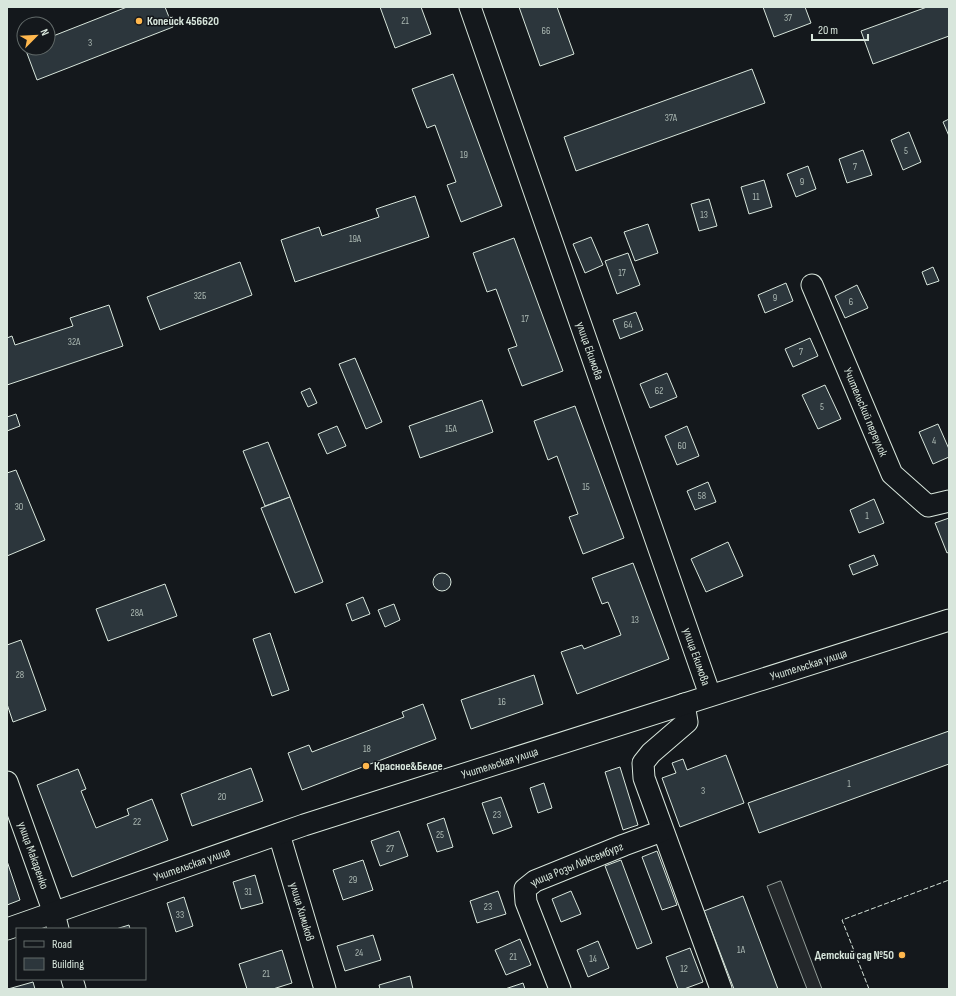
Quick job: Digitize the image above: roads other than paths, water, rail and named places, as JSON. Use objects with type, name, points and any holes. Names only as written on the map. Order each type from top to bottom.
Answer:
[{"type":"street","name":"улица Екимова","points":[[470,7],[710,695]]},
{"type":"street","name":"Учительский переулок","points":[[812,285],[892,474],[928,506],[949,501]]},
{"type":"street","name":"Учительская улица","points":[[7,929],[56,921],[279,834],[710,695],[949,620]]},
{"type":"street","points":[[684,704],[686,722],[651,753],[644,763],[644,778],[662,831],[721,989]]},
{"type":"street","name":"улица Макаренко","points":[[7,782],[56,921]]},
{"type":"street","name":"улица Розы Люксембург","points":[[560,989],[526,902],[525,889],[535,881],[662,831]]},
{"type":"street","name":"улица Химиков","points":[[279,834],[325,989]]},
{"type":"place","name":"Копейск 456620","points":[[139,21]]},
{"type":"place","name":"Красное&Белое","points":[[366,766]]},
{"type":"place","name":"Детский сад №50","points":[[902,955]]}]
